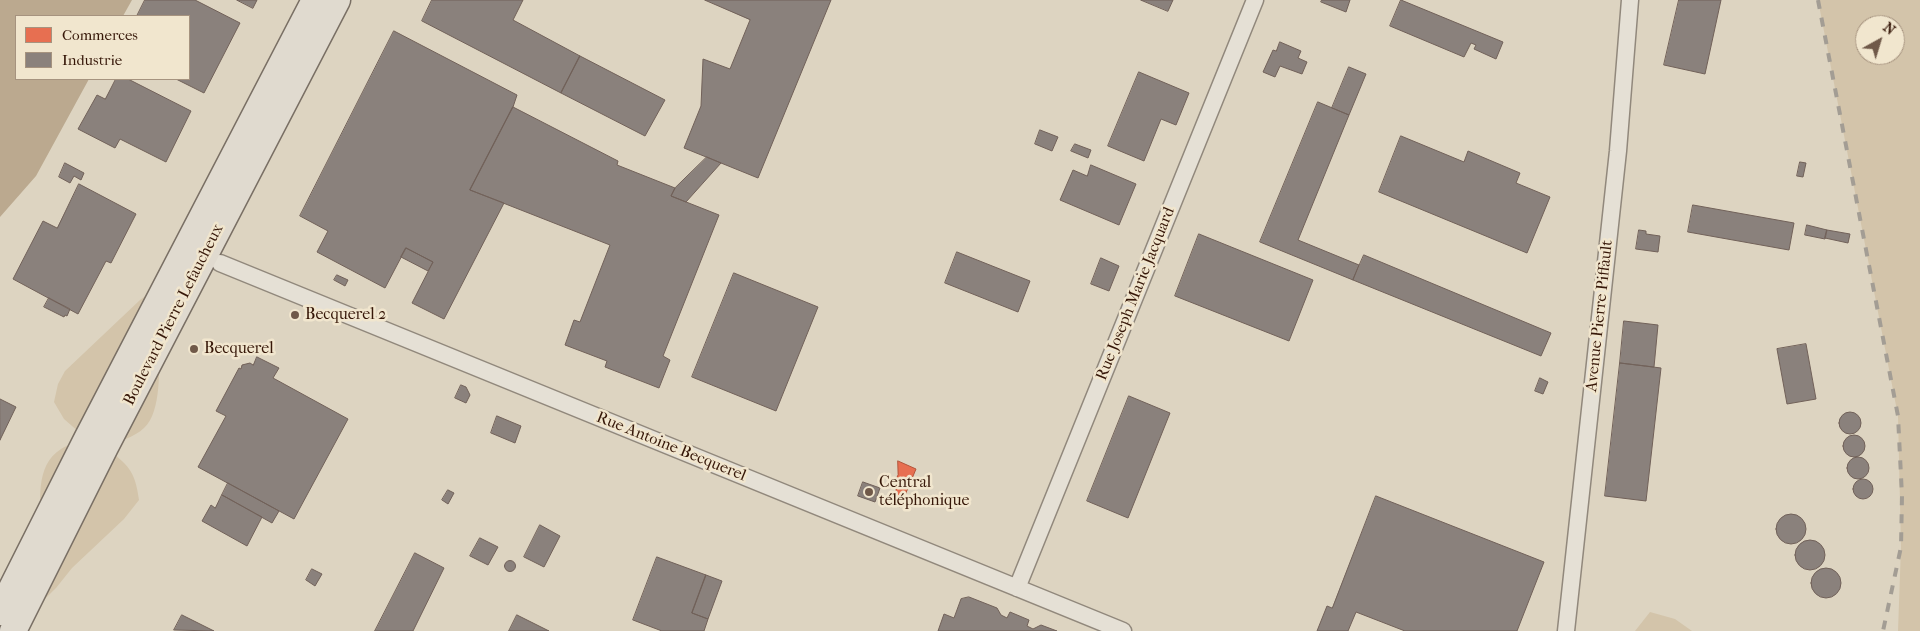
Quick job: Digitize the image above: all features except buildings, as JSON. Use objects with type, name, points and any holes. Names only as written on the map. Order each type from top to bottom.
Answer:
[{"type":"main road","name":"Boulevard Pierre Lefaucheux","points":[[13,631],[96,443],[314,0]]},
{"type":"main road","name":"Boulevard Pierre Lefaucheux","points":[[0,612],[96,443],[337,0]]},
{"type":"street","name":"Rue Joseph Marie Jacquard","points":[[1017,588],[1255,0]]},
{"type":"street","name":"Avenue Pierre Piffault","points":[[1566,631],[1619,144],[1630,0]]},
{"type":"street","name":"Rue Antoine Becquerel","points":[[220,263],[1122,631]]},
{"type":"shaded area","points":[[0,0],[132,0],[124,15],[15,15],[15,80],[88,80],[36,176],[0,217]]},
{"type":"shaded area","points":[[1818,0],[1920,0],[1920,631],[1898,631],[1901,547],[1898,416]]},
{"type":"shaded area","points":[[170,278],[41,530],[40,497],[46,465],[52,456],[61,449],[87,439],[64,419],[54,402],[58,384],[65,371],[140,300]]},
{"type":"shaded area","points":[[159,344],[157,400],[150,421],[136,434],[107,446]]},
{"type":"shaded area","points":[[106,448],[125,464],[133,475],[139,500],[124,519],[72,568],[56,588],[15,628]]},
{"type":"shaded area","points":[[1650,612],[1675,619],[1692,631],[1635,631]]},
{"type":"railway","points":[[1818,0],[1898,416],[1902,496],[1901,547],[1883,631]]},
{"type":"place","name":"Becquerel 2","points":[[295,315]]},
{"type":"place","name":"Becquerel","points":[[194,349]]},
{"type":"place","name":"Central téléphonique","points":[[869,492]]}]
